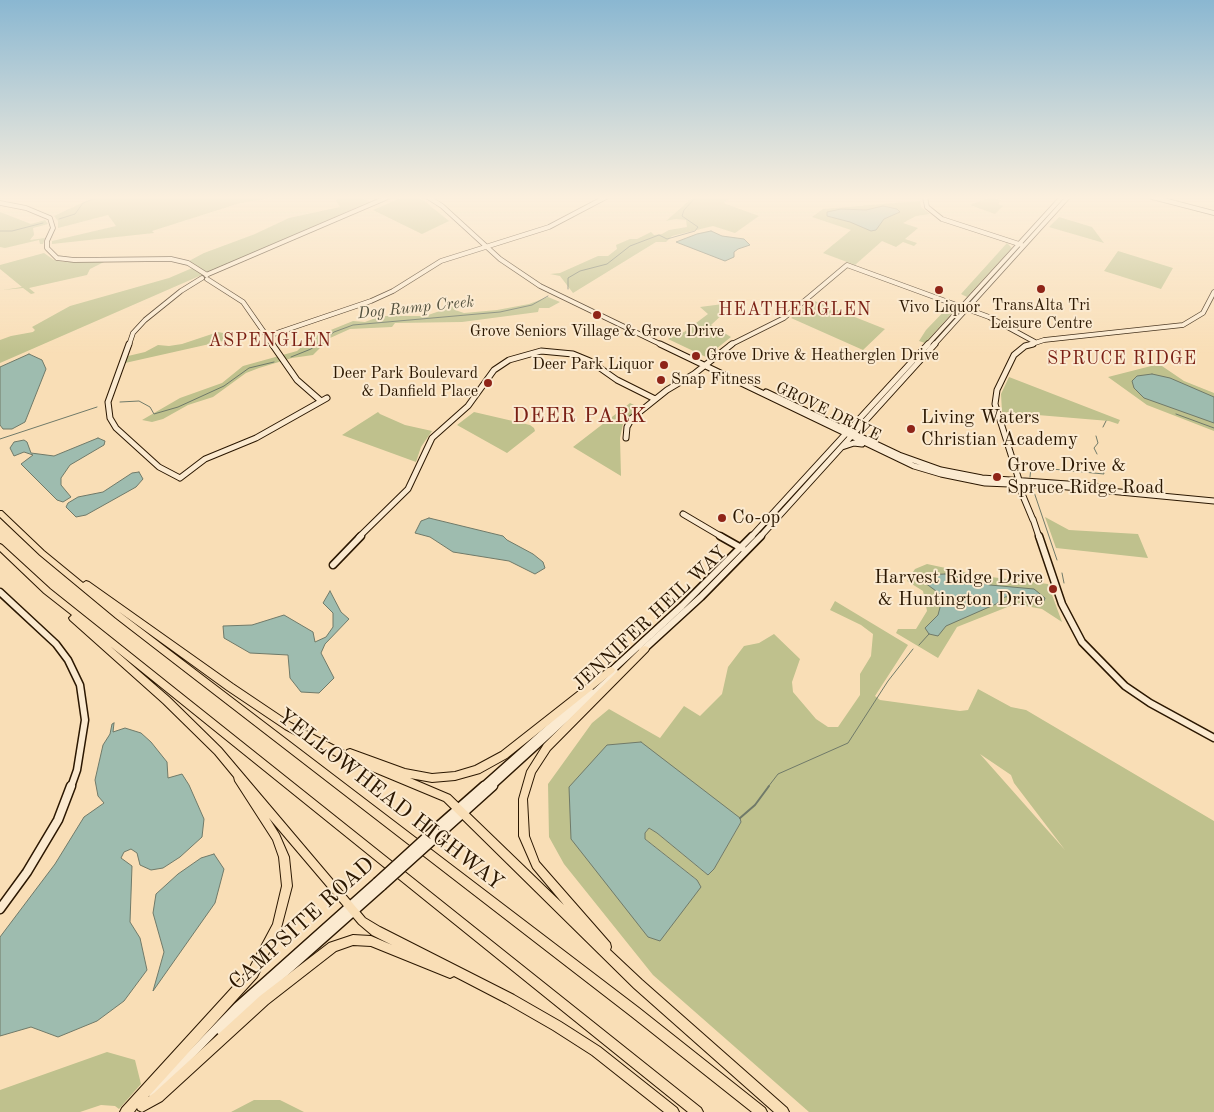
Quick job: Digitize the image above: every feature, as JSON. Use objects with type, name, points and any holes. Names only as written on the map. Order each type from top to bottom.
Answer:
[{"type":"highway","name":"YELLOWHEAD HIGHWAY","points":[[0,513],[63,571],[635,1012],[760,1112]]},
{"type":"highway","points":[[0,547],[72,617],[166,700],[233,767],[351,909],[376,931],[557,1026],[596,1052],[673,1112]]},
{"type":"highway","points":[[63,571],[74,576],[267,713],[313,740],[361,763],[446,798],[681,1024],[783,1112]]},
{"type":"highway","points":[[47,591],[697,1112]]},
{"type":"highway","points":[[620,966],[607,948],[536,865],[524,836],[523,799],[531,771],[547,746],[644,649]]},
{"type":"highway","points":[[313,740],[406,773],[432,778],[455,776],[477,770],[504,755],[611,670]]},
{"type":"highway","points":[[126,1112],[253,973],[278,925],[287,886],[284,857],[276,837],[241,784],[233,767]]},
{"type":"highway","points":[[139,1109],[158,1098],[264,1000],[318,956],[343,943],[358,940],[371,941],[484,986]]},
{"type":"street","points":[[48,249],[57,258],[74,260],[162,258],[179,260],[243,302],[300,384],[321,401]]},
{"type":"street","points":[[269,249],[217,272],[181,291],[145,320],[133,333],[108,402],[110,418],[116,428],[159,467],[180,478],[205,459],[256,438],[327,398]]},
{"type":"street","points":[[268,336],[371,302],[393,291],[435,263],[478,249]]},
{"type":"street","name":"GROVE DRIVE","points":[[491,249],[552,288],[902,461],[941,474],[985,483],[1020,483],[1214,501]]},
{"type":"street","name":"JENNIFER HEIL WAY","points":[[461,811],[682,606],[850,434],[862,425],[1017,249]]},
{"type":"street","points":[[626,438],[632,418],[655,399],[705,365],[740,337],[784,318],[847,265],[1006,325],[1035,342]]},
{"type":"street","points":[[1214,292],[1203,313],[1183,325],[1035,342],[1014,355],[995,396],[995,408],[1062,604],[1082,642],[1103,666],[1137,694],[1214,738]]},
{"type":"street","name":"JENNIFER HEIL WAY","points":[[850,434],[858,420],[964,308]]},
{"type":"street","points":[[333,565],[408,489],[432,438],[468,406],[494,370],[509,360],[538,351],[573,354],[590,361],[617,380],[655,399]]},
{"type":"street","points":[[830,425],[845,425],[858,420]]},
{"type":"street","points":[[830,425],[836,435],[838,447],[854,443],[868,443]]},
{"type":"street","points":[[862,425],[862,433],[868,443]]},
{"type":"street","name":"JENNIFER HEIL WAY","points":[[461,811],[644,649],[747,552],[838,447]]},
{"type":"street","points":[[683,514],[747,552]]},
{"type":"street","points":[[0,592],[56,644],[68,660],[80,685],[85,720],[77,770],[62,812],[40,853],[0,909]]},
{"type":"street","points":[[351,909],[461,811]]},
{"type":"street","name":"CAMPSITE ROAD","points":[[139,1109],[174,1072],[351,909]]},
{"type":"green space","points":[[215,249],[262,249],[0,363],[0,340],[33,332],[35,330],[32,327],[70,306],[169,278],[197,266],[189,261]]},
{"type":"green space","points":[[617,249],[645,249],[573,293],[560,276],[550,274],[560,273],[598,256],[608,256]]},
{"type":"green space","points":[[828,249],[873,249],[855,265],[823,253]]},
{"type":"green space","points":[[1002,249],[1011,249],[967,297],[961,294]]},
{"type":"green space","points":[[1118,251],[1173,268],[1161,289],[1104,271]]},
{"type":"green space","points":[[44,253],[54,260],[64,262],[104,262],[90,269],[87,275],[29,288],[35,293],[31,294],[23,288],[3,290],[22,287],[0,269],[0,265]]},
{"type":"green space","points":[[548,297],[560,302],[549,308],[539,308],[538,312],[462,322],[395,323],[392,327],[350,329],[330,338],[313,355],[292,358],[259,368],[246,373],[213,397],[188,405],[163,419],[152,422],[142,420],[180,398],[222,383],[243,366],[297,351],[311,338],[353,321],[365,322],[381,316],[425,316],[443,310],[451,304],[455,310],[464,313],[497,310],[529,304]]},
{"type":"green space","points":[[812,300],[885,329],[863,350],[791,318]]},
{"type":"green space","points":[[723,304],[724,313],[711,325],[731,337],[706,357],[668,339],[684,332],[708,314],[700,307]]},
{"type":"green space","points":[[950,305],[955,310],[925,343],[919,341],[926,330]]},
{"type":"green space","points":[[218,332],[223,333],[223,341],[125,363],[128,356],[145,352],[158,345],[182,344]]},
{"type":"green space","points":[[1159,364],[1184,381],[1214,393],[1214,431],[1147,405],[1108,377]]},
{"type":"green space","points":[[1009,377],[1120,420],[1118,424],[1109,421],[1002,412],[1001,394]]},
{"type":"green space","points":[[630,403],[638,407],[623,424],[620,438],[621,476],[573,447]]},
{"type":"green space","points":[[378,412],[405,425],[432,431],[421,447],[416,462],[342,435]]},
{"type":"green space","points":[[474,412],[530,425],[535,431],[507,453],[457,425]]},
{"type":"green space","points":[[1045,517],[1069,530],[1138,534],[1148,558],[1056,548]]},
{"type":"green space","points":[[927,564],[983,576],[1048,584],[1062,622],[1042,609],[1015,604],[957,627],[938,658],[896,633],[898,629],[916,629],[927,611],[923,591],[907,581],[915,569]]},
{"type":"green space","points":[[835,601],[908,645],[875,696],[880,700],[960,711],[968,710],[978,689],[1011,707],[1026,710],[1214,821],[1214,1112],[809,1112],[653,975],[564,864],[549,837],[548,784],[592,723],[609,709],[660,738],[684,706],[700,716],[722,694],[728,667],[744,646],[759,643],[774,634],[800,659],[792,682],[793,692],[816,719],[828,727],[838,727],[860,695],[860,674],[871,656],[873,634],[861,625],[830,610]],"holes":[[[980,754],[1011,775],[1014,783],[1065,850]],[[569,787],[735,816],[740,818],[741,822],[714,869],[708,875],[657,833],[649,828],[645,833],[644,838],[697,880],[701,887]]]},
{"type":"green space","points":[[107,1052],[135,1060],[141,1084],[119,1109],[115,1106],[101,1105],[80,1112],[0,1112],[0,1090]]},
{"type":"green space","points":[[254,1100],[280,1100],[304,1112],[231,1112]]},
{"type":"shaded area","points":[[694,249],[738,249],[734,252],[734,257],[725,261]]},
{"type":"shaded area","points":[[29,354],[42,360],[46,369],[25,422],[12,429],[3,429],[0,425],[0,367]]},
{"type":"shaded area","points":[[1152,374],[1170,378],[1214,397],[1214,423],[1144,398],[1134,388],[1132,381],[1137,376]]},
{"type":"shaded area","points":[[98,438],[105,441],[104,445],[70,465],[61,478],[61,485],[71,497],[63,502],[57,500],[21,464],[33,455],[24,452],[14,456],[10,448],[14,442],[24,440],[27,442],[31,453],[54,456]]},
{"type":"shaded area","points":[[139,472],[143,479],[136,487],[86,515],[76,517],[66,507],[68,503],[78,497],[103,492],[132,473]]},
{"type":"shaded area","points":[[429,518],[503,536],[533,554],[543,562],[545,568],[535,574],[509,561],[453,552],[430,537],[415,533],[421,521]]},
{"type":"shaded area","points":[[945,574],[990,585],[1034,589],[1045,598],[1044,601],[1015,596],[1005,597],[996,604],[946,626],[938,636],[929,634],[925,628],[938,615],[943,596],[925,583],[924,578],[926,575]]},
{"type":"shaded area","points":[[330,591],[341,612],[349,619],[325,644],[321,653],[334,678],[319,693],[301,692],[290,678],[288,655],[250,653],[224,638],[223,626],[252,625],[284,615],[313,632],[315,642],[326,637],[333,627],[333,613],[323,603]]},
{"type":"shaded area","points":[[114,723],[113,732],[125,728],[141,733],[151,742],[167,762],[168,778],[182,774],[204,819],[202,837],[180,857],[163,868],[151,870],[140,865],[137,853],[131,849],[124,852],[121,858],[132,866],[130,922],[140,938],[147,970],[124,1001],[97,1021],[58,1037],[31,1027],[0,1036],[0,937],[55,864],[84,817],[104,803],[98,796],[95,780],[103,745]]},
{"type":"shaded area","points":[[641,742],[740,818],[741,822],[714,869],[708,875],[657,833],[649,828],[645,833],[645,839],[697,880],[701,887],[660,941],[648,937],[571,839],[569,787],[607,745]]},
{"type":"shaded area","points":[[214,854],[224,869],[215,903],[153,991],[164,952],[153,913],[156,894],[178,874],[201,858]]},
{"type":"waterway","name":"Dog Rump Creek","points":[[568,289],[568,278],[580,271],[607,264],[626,249]]},
{"type":"waterway","name":"Dog Rump Creek","points":[[291,357],[311,349],[334,332],[353,325],[500,312],[532,305],[548,296]]},
{"type":"waterway","name":"Dog Rump Creek","points":[[120,402],[139,401],[150,407],[154,414],[178,407],[224,386],[249,368],[274,362]]},
{"type":"waterway","name":"Dog Rump Creek","points":[[0,439],[97,407]]},
{"type":"waterway","points":[[1176,414],[1214,428]]},
{"type":"waterway","points":[[1103,427],[1106,421]]},
{"type":"waterway","points":[[1096,436],[1098,443],[1094,448],[1097,454]]},
{"type":"waterway","points":[[1030,477],[1031,467],[1104,474],[1101,463]]},
{"type":"waterway","points":[[1033,489],[1057,560]]},
{"type":"waterway","points":[[1062,573],[1064,583]]},
{"type":"waterway","points":[[919,645],[929,634]]},
{"type":"waterway","points":[[768,787],[778,774],[848,743],[888,681],[913,649]]},
{"type":"waterway","points":[[740,818],[755,805],[769,786]]},
{"type":"place","name":"TransAlta Tri Leisure Centre","points":[[1041,289]]},
{"type":"place","name":"Vivo Liquor","points":[[939,290]]},
{"type":"place","name":"Grove Seniors Village & Grove Drive","points":[[597,315]]},
{"type":"place","name":"Grove Drive & Heatherglen Drive","points":[[696,356]]},
{"type":"place","name":"Deer Park Liquor","points":[[664,365]]},
{"type":"place","name":"Snap Fitness","points":[[661,380]]},
{"type":"place","name":"Deer Park Boulevard & Danfield Place","points":[[488,383]]},
{"type":"place","name":"Living Waters Christian Academy","points":[[911,429]]},
{"type":"place","name":"Grove Drive & Spruce Ridge Road","points":[[997,477]]},
{"type":"place","name":"Co-op","points":[[722,518]]},
{"type":"place","name":"Harvest Ridge Drive & Huntington Drive","points":[[1053,589]]},
{"type":"district","name":"HEATHERGLEN","points":[[795,310]]},
{"type":"district","name":"ASPENGLEN","points":[[270,341]]},
{"type":"district","name":"SPRUCE RIDGE","points":[[1122,359]]},
{"type":"district","name":"DEER PARK","points":[[580,416]]}]
